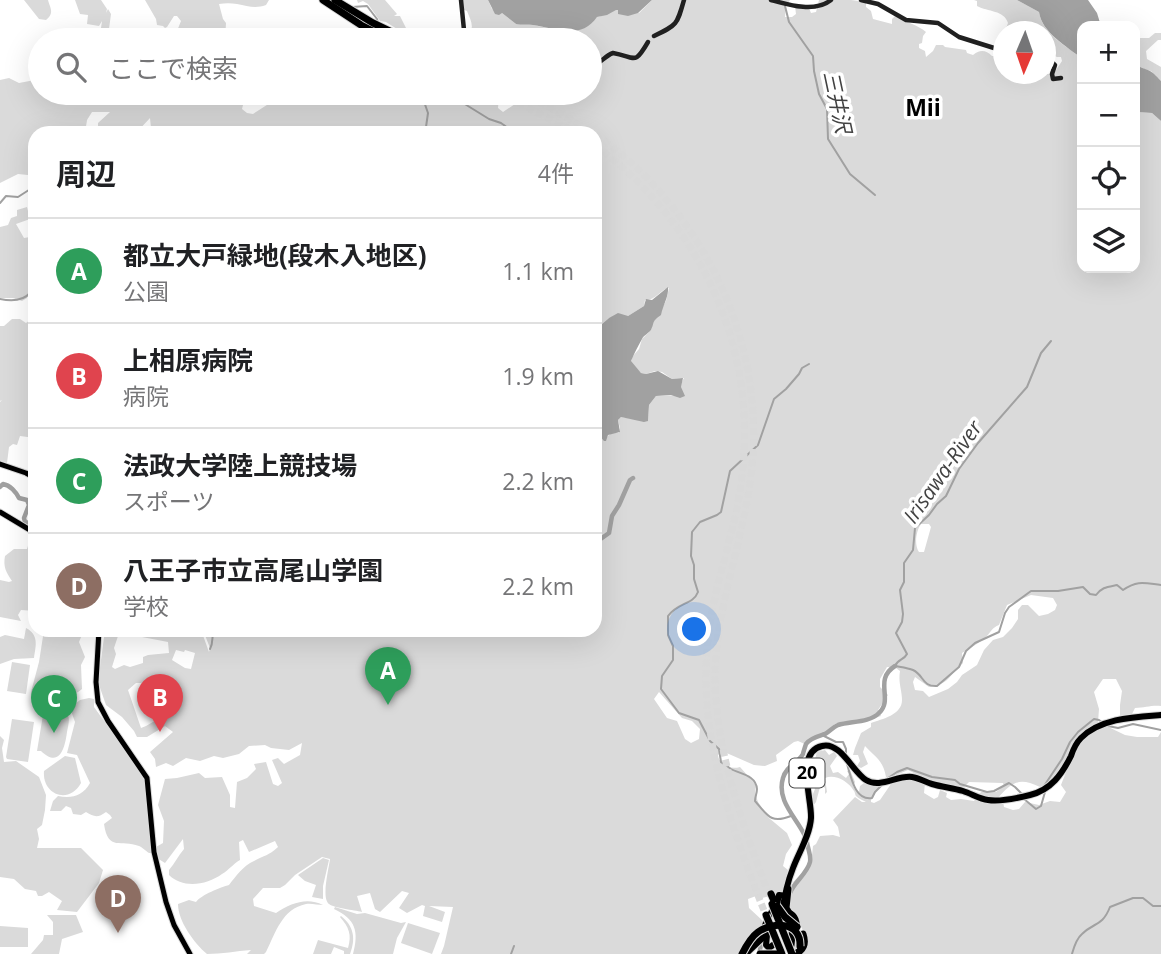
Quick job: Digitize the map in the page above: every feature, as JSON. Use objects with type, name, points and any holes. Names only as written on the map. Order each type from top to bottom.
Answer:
[{"type":"highway","points":[[323,0],[375,27]]},
{"type":"highway","points":[[337,1],[375,27]]},
{"type":"highway","name":"20","points":[[777,954],[785,904],[808,832],[811,816],[808,758],[816,748],[824,745],[833,747],[873,783],[913,777],[988,800],[1023,797],[1045,789],[1054,782],[1080,739],[1103,725],[1161,715]]},
{"type":"highway","points":[[770,894],[795,951]]},
{"type":"highway","name":"20","points":[[773,945],[766,947],[770,914],[779,895],[785,904]]},
{"type":"highway","points":[[773,903],[785,918],[803,933],[802,949],[795,951]]},
{"type":"highway","points":[[777,954],[786,918],[785,904]]},
{"type":"highway","points":[[785,904],[796,920],[795,951]]},
{"type":"highway","name":"20","points":[[777,954],[773,945],[776,917],[785,904]]},
{"type":"highway","points":[[744,954],[758,943],[765,933],[765,914],[777,954]]},
{"type":"highway","points":[[744,954],[755,934],[773,926],[793,928],[799,935],[795,951]]},
{"type":"highway","points":[[760,954],[777,954]]},
{"type":"main road","points":[[461,0],[464,28]]},
{"type":"main road","points":[[654,36],[674,25],[684,0]]},
{"type":"main road","points":[[771,0],[817,7],[831,0]]},
{"type":"main road","points":[[861,0],[878,4],[906,20],[938,23],[959,37],[993,48]]},
{"type":"main road","points":[[602,60],[613,53],[636,58],[648,41]]},
{"type":"main road","points":[[1056,79],[1061,78]]},
{"type":"main road","points":[[0,464],[28,474]]},
{"type":"main road","points":[[0,512],[28,529]]},
{"type":"main road","points":[[99,637],[97,697],[105,717],[147,778],[157,866],[174,922],[191,954]]},
{"type":"shaded area","points":[[24,0],[48,0],[50,15],[46,20],[39,19]]},
{"type":"shaded area","points":[[75,0],[101,0],[107,9],[106,13],[108,9],[111,14],[109,28],[101,28],[102,21],[99,26],[87,24],[88,15],[80,14]]},
{"type":"shaded area","points":[[145,0],[269,0],[266,5],[258,7],[219,4],[226,28],[178,28],[181,21],[174,16],[165,28],[157,25]]},
{"type":"shaded area","points":[[357,0],[385,0],[397,14],[394,16],[400,16],[406,28],[395,28],[380,21],[368,4],[363,1],[358,3]]},
{"type":"shaded area","points":[[463,0],[488,0],[492,9],[516,24],[548,28],[472,28],[467,11],[464,10]]},
{"type":"shaded area","points":[[488,0],[652,0],[638,13],[628,16],[618,14],[616,10],[597,17],[585,28],[516,24],[502,13],[495,14]]},
{"type":"shaded area","points":[[652,0],[790,0],[786,6],[785,17],[796,14],[795,6],[809,8],[811,13],[816,12],[819,0],[866,2],[873,19],[892,24],[895,16],[926,32],[919,48],[925,51],[926,57],[936,45],[966,50],[973,55],[985,51],[993,56],[993,84],[1056,84],[1056,70],[1062,61],[1061,57],[1056,56],[1056,38],[1077,55],[1077,273],[1140,273],[1140,112],[1152,113],[1161,121],[1161,706],[1135,708],[1132,714],[1120,716],[1122,691],[1116,679],[1103,679],[1094,692],[1099,709],[1098,722],[1125,735],[1137,737],[1158,737],[1161,732],[1161,954],[802,954],[805,934],[788,903],[793,882],[811,865],[813,846],[820,836],[840,837],[833,820],[855,797],[866,802],[856,796],[845,781],[829,777],[825,778],[827,792],[825,794],[825,788],[820,787],[813,806],[811,799],[815,789],[809,767],[810,759],[815,759],[817,752],[825,750],[829,755],[834,752],[837,756],[830,766],[833,773],[838,772],[846,778],[849,774],[847,771],[850,770],[856,791],[859,792],[864,783],[879,785],[871,800],[874,803],[880,800],[893,781],[913,778],[925,783],[924,793],[934,799],[938,797],[940,790],[947,793],[946,797],[951,800],[974,801],[981,792],[996,792],[1004,786],[1003,783],[969,782],[962,789],[935,784],[908,770],[886,777],[881,763],[865,746],[863,752],[868,764],[861,768],[857,766],[860,761],[858,755],[853,755],[861,733],[871,727],[871,723],[895,713],[901,705],[900,671],[887,667],[880,679],[880,687],[888,695],[878,710],[881,716],[862,722],[835,724],[826,735],[807,745],[794,742],[776,755],[777,761],[765,766],[754,765],[722,751],[717,756],[727,766],[740,767],[756,785],[758,802],[769,818],[787,833],[792,845],[783,866],[788,870],[783,893],[748,899],[749,908],[763,921],[741,954],[441,954],[453,907],[429,906],[445,912],[442,922],[423,916],[425,906],[422,905],[407,913],[399,908],[409,893],[402,891],[380,912],[375,909],[370,893],[357,896],[362,912],[329,904],[326,883],[330,859],[322,857],[285,885],[280,888],[263,888],[253,899],[254,906],[276,913],[299,902],[311,901],[323,905],[306,904],[291,911],[281,922],[264,954],[247,954],[251,950],[207,954],[192,938],[181,917],[178,904],[189,900],[196,902],[216,889],[229,885],[246,866],[278,847],[275,841],[249,852],[243,840],[239,842],[240,860],[216,878],[195,884],[175,879],[169,875],[169,870],[184,849],[183,839],[165,863],[157,858],[156,847],[163,843],[164,821],[158,805],[165,779],[199,773],[205,778],[222,777],[230,795],[230,807],[235,808],[237,782],[247,778],[256,769],[254,764],[266,762],[273,784],[278,786],[282,783],[272,760],[278,758],[284,764],[300,755],[302,743],[289,750],[265,745],[249,746],[239,754],[223,758],[214,756],[200,761],[186,758],[173,766],[166,763],[156,767],[150,752],[173,732],[165,726],[147,737],[137,737],[122,717],[106,705],[98,682],[104,637],[118,637],[112,667],[115,669],[143,663],[143,657],[148,655],[169,653],[168,642],[142,637],[204,637],[209,652],[206,637],[602,637],[602,430],[605,441],[610,434],[619,433],[618,420],[621,417],[648,421],[649,405],[656,396],[684,395],[681,387],[684,378],[672,379],[655,371],[641,373],[631,364],[642,339],[651,330],[666,301],[669,288],[645,300],[644,306],[628,316],[609,318],[602,324],[602,126],[151,126],[150,118],[143,126],[98,126],[110,112],[92,112],[86,126],[28,126],[28,175],[18,174],[0,183],[0,80],[9,78],[19,83],[28,81],[28,105],[243,105],[242,109],[253,114],[267,105],[498,105],[503,112],[514,105],[602,105],[602,28],[576,28],[617,9],[639,13]],"holes":[[[921,524],[929,524],[931,527],[924,552],[919,552],[916,538],[919,527]],[[1031,595],[1053,598],[1057,605],[1055,610],[1039,616],[1028,605],[1022,605],[1012,628],[1003,637],[993,640],[984,650],[977,665],[957,682],[929,697],[923,691],[915,690],[915,677],[929,687],[945,682],[963,663],[962,653],[999,625],[1007,605]],[[176,650],[195,653],[191,669],[172,660]],[[153,679],[165,715],[141,728],[128,690],[136,683]],[[659,692],[682,718],[692,721],[700,729],[699,739],[691,743],[685,739],[677,721],[667,718],[654,699]],[[1063,766],[1066,772],[1061,785],[1066,792],[1060,802],[1050,801],[1039,805],[1025,802],[1019,809],[1013,810],[1004,807],[1003,801],[998,798],[1016,783],[1027,782],[1040,787],[1049,784]]]},
{"type":"shaded area","points":[[974,0],[1017,0],[1039,12],[1041,20],[1007,21],[995,12],[977,6],[977,1]]},
{"type":"shaded area","points":[[1017,0],[1088,0],[1099,21],[1077,21],[1077,55],[1056,38],[1056,21],[1042,21],[1039,12]]},
{"type":"shaded area","points":[[1155,33],[1161,33],[1161,40],[1146,51],[1147,59],[1161,67],[1161,81],[1151,71],[1140,68],[1140,38],[1149,38]]},
{"type":"shaded area","points":[[1140,66],[1161,81],[1161,121],[1152,113],[1140,112]]},
{"type":"shaded area","points":[[27,207],[28,211],[28,220],[16,224],[24,238],[28,237],[28,294],[22,301],[0,298],[0,227],[8,225],[11,218],[17,216],[17,210]]},
{"type":"shaded area","points":[[668,287],[661,315],[654,321],[631,361],[641,373],[658,371],[672,379],[683,378],[681,387],[685,396],[656,396],[649,405],[648,421],[621,417],[618,420],[620,432],[608,435],[604,441],[602,324],[618,313],[628,316],[644,306],[646,299],[652,300]]},
{"type":"shaded area","points":[[12,319],[28,322],[28,437],[20,436],[17,445],[9,447],[7,463],[0,461],[0,326]]},
{"type":"shaded area","points":[[28,546],[28,610],[21,610],[18,615],[21,621],[0,617],[0,580],[12,581],[4,563],[5,556],[14,549],[27,549]]},
{"type":"shaded area","points":[[26,628],[28,637],[35,637],[34,658],[14,659],[0,664],[0,637],[5,635],[24,639]]},
{"type":"shaded area","points":[[43,637],[81,637],[79,642],[85,657],[81,665],[82,689],[52,700],[33,699],[31,692]]},
{"type":"shaded area","points":[[12,662],[30,665],[26,694],[7,691]]},
{"type":"shaded area","points":[[94,699],[94,707],[144,776],[151,853],[139,846],[112,841],[104,824],[112,818],[106,812],[96,816],[86,812],[81,815],[73,814],[71,808],[66,806],[61,811],[50,811],[58,796],[76,796],[90,783],[77,755],[67,753],[75,722],[70,708],[80,700]]},
{"type":"shaded area","points":[[54,706],[65,709],[69,721],[63,749],[53,758],[37,751],[44,709]]},
{"type":"shaded area","points":[[12,719],[34,722],[28,762],[6,757]]},
{"type":"shaded area","points":[[0,736],[4,740],[4,762],[16,761],[39,777],[46,795],[42,825],[37,829],[37,848],[81,848],[103,870],[99,883],[77,912],[57,910],[62,901],[49,892],[38,896],[36,891],[25,889],[14,879],[0,877]]},
{"type":"shaded area","points":[[65,756],[75,758],[81,783],[70,794],[63,795],[47,786],[44,771]]},
{"type":"shaded area","points":[[323,858],[329,860],[323,899],[312,897],[316,885],[298,875]]},
{"type":"shaded area","points":[[335,907],[357,914],[365,913],[406,922],[397,938],[393,954],[353,954],[356,939],[354,927],[347,917],[334,909]]},
{"type":"shaded area","points":[[47,915],[76,915],[83,932],[62,939],[59,954],[31,954],[44,935],[53,935],[53,922]]},
{"type":"shaded area","points":[[341,916],[353,933],[350,954],[344,954],[344,951],[334,947],[331,954],[313,954],[318,940],[348,948],[349,931]]},
{"type":"shaded area","points":[[408,923],[440,933],[432,954],[401,943]]},
{"type":"shaded area","points":[[0,926],[28,928],[28,947],[0,947]]},
{"type":"waterway","points":[[352,7],[367,6],[378,23]]},
{"type":"waterway","name":"三井沢","points":[[785,6],[789,22],[813,56],[819,94],[827,109],[828,139],[850,174],[875,195]]},
{"type":"waterway","points":[[425,105],[428,113],[426,126]]},
{"type":"waterway","points":[[466,105],[505,126]]},
{"type":"waterway","points":[[0,203],[6,196],[18,197],[28,191]]},
{"type":"waterway","points":[[0,299],[16,300],[28,295]]},
{"type":"waterway","name":"Irisawa-River","points":[[1051,341],[1041,353],[1027,387],[978,443],[959,469],[946,496],[915,528],[913,550],[904,563],[904,582],[900,590],[903,614],[896,633],[907,654],[895,666],[913,670],[928,685],[937,686],[959,667],[966,651],[975,643],[999,632],[1009,607],[1031,591],[1083,587],[1090,594],[1096,595],[1103,589],[1117,585],[1123,590],[1137,583],[1161,585]]},
{"type":"waterway","points":[[791,816],[779,819],[770,817],[755,801],[757,789],[754,781],[721,762],[719,749],[710,741],[699,720],[679,713],[661,689],[662,676],[673,660],[673,646],[668,635],[668,616],[676,608],[693,599],[698,592],[691,556],[692,532],[700,522],[721,512],[730,471],[758,445],[774,399],[786,389],[802,368],[809,364]]},
{"type":"waterway","points":[[602,538],[609,533],[612,516],[633,478]]},
{"type":"waterway","points":[[0,487],[3,484],[8,486],[19,498],[28,502]]},
{"type":"waterway","points":[[28,508],[24,518],[28,523]]},
{"type":"waterway","points":[[210,649],[213,637]]},
{"type":"waterway","points":[[790,893],[806,870],[810,858],[806,838],[782,794],[783,778],[801,757],[810,740],[838,725],[865,720],[879,713],[885,702],[885,677],[895,666]]},
{"type":"waterway","points":[[1044,786],[1078,732],[1094,719],[1103,723]]},
{"type":"waterway","points":[[1108,726],[1118,728],[1133,724],[1161,730]]},
{"type":"waterway","points":[[822,735],[836,742],[843,742],[846,756]]},
{"type":"waterway","points":[[847,764],[861,796],[872,798],[882,785]]},
{"type":"waterway","points":[[888,778],[907,768],[932,777],[955,780],[987,792],[1009,783],[1022,794]]},
{"type":"waterway","points":[[1024,799],[1036,809],[1041,806],[1045,792]]},
{"type":"waterway","points":[[1072,954],[1080,936],[1101,921],[1110,907],[1133,898],[1143,898],[1153,906],[1161,906]]},
{"type":"waterway","points":[[759,954],[765,939]]},
{"type":"waterway","points":[[511,954],[514,946]]},
{"type":"tunnel","points":[[522,105],[563,126]]},
{"type":"tunnel","points":[[545,105],[581,126]]},
{"type":"tunnel","points":[[602,140],[634,166],[669,202],[698,243],[722,287],[739,334],[750,382],[754,432],[750,483],[716,650],[716,703],[732,787],[769,895]]},
{"type":"tunnel","points":[[602,151],[633,177],[666,213],[693,252],[715,295],[731,339],[741,386],[745,435],[739,498],[707,645],[707,706],[725,797],[765,913]]},
{"type":"place","name":"都立大戸緑地(段木入地区)","points":[[388,705]]},
{"type":"place","name":"上相原病院","points":[[160,732]]},
{"type":"place","name":"法政大学陸上競技場","points":[[54,733]]},
{"type":"place","name":"八王子市立高尾山学園","points":[[118,933]]},
{"type":"district","name":"Mii","points":[[923,108]]}]
